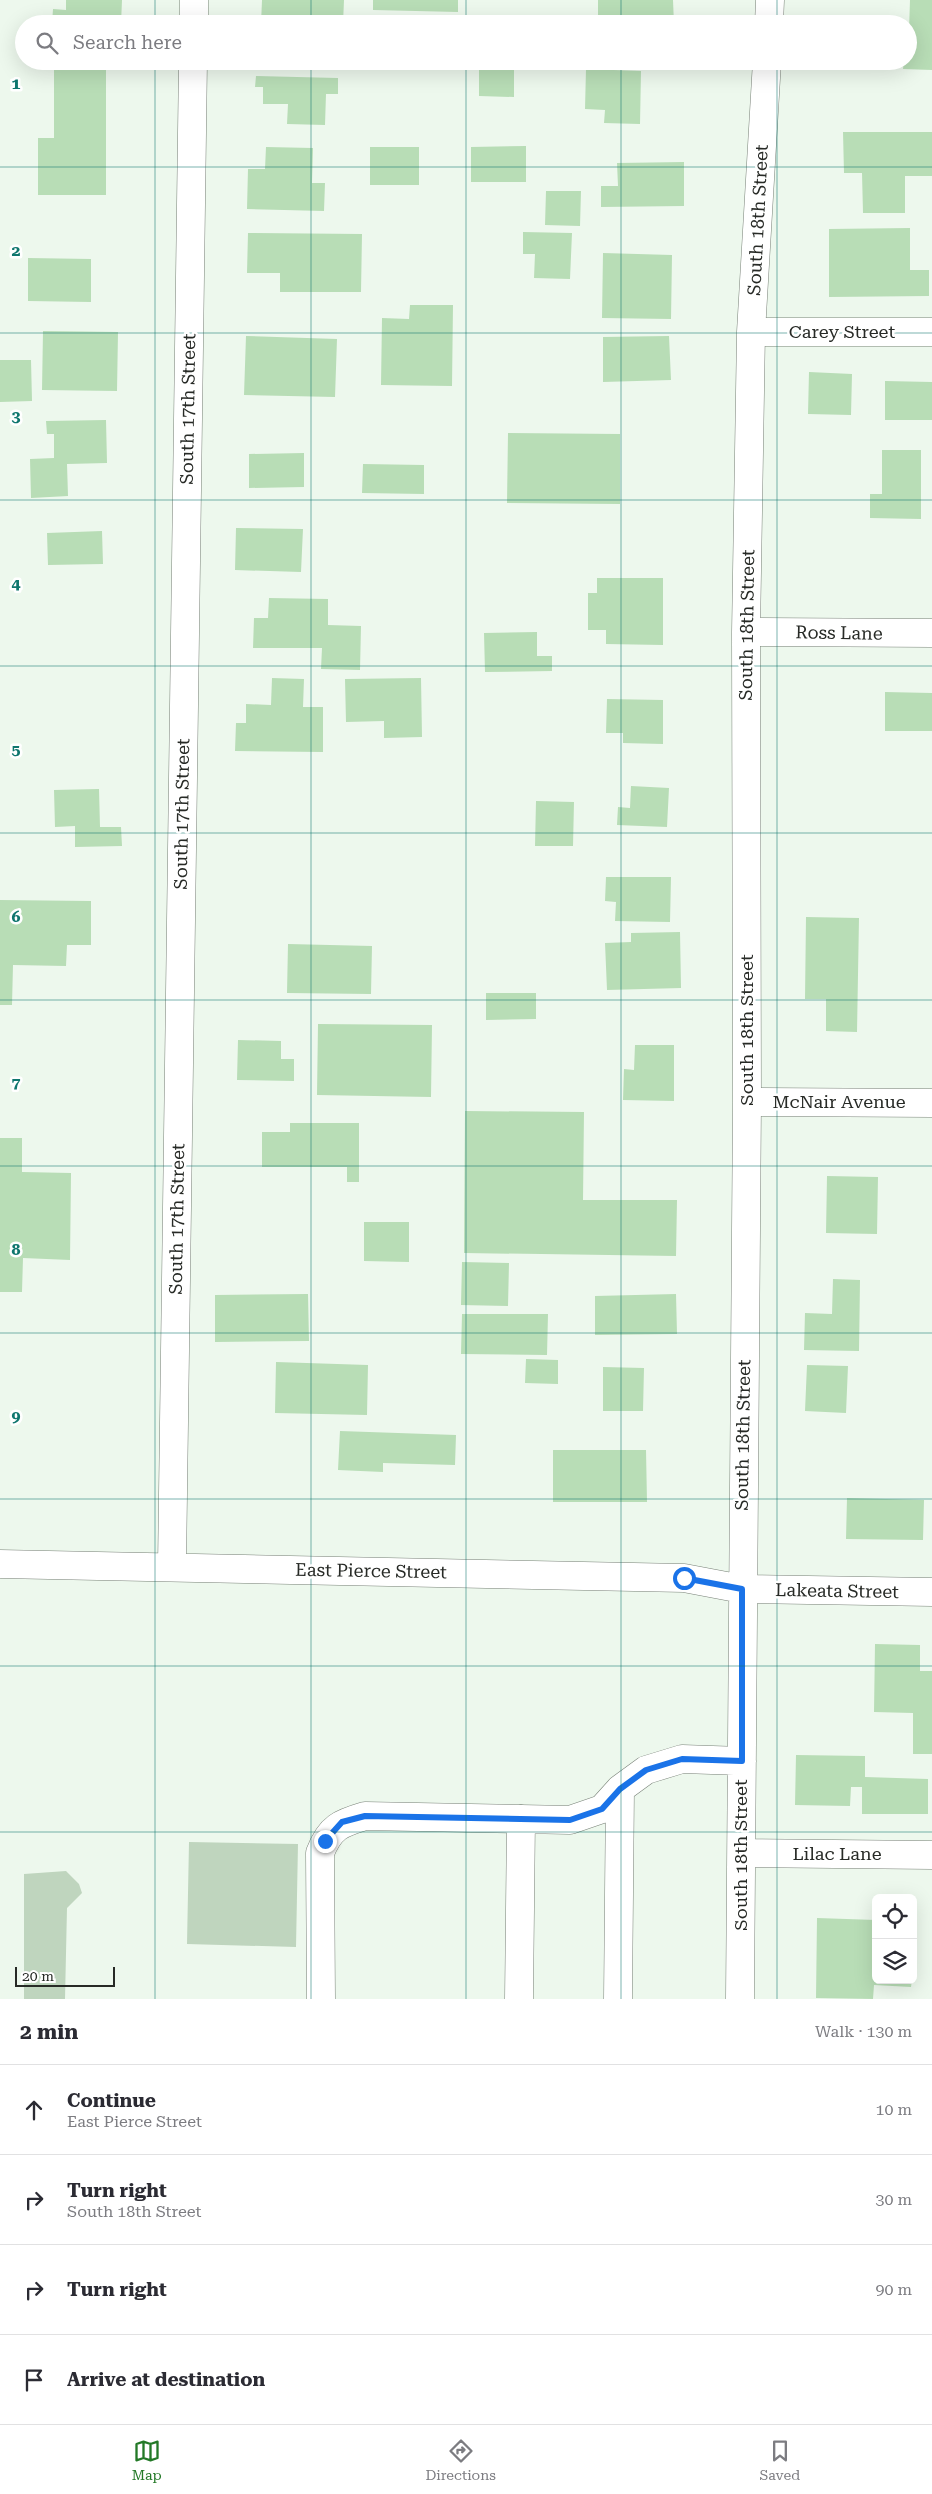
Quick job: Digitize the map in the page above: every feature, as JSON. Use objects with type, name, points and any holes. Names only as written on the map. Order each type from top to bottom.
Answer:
[{"type":"street","points":[[194,0],[194,15]]},
{"type":"street","points":[[769,15],[770,0]]},
{"type":"street","name":"South 17th Street","points":[[172,1566],[193,70]]},
{"type":"street","name":"South 18th Street","points":[[740,1999],[747,1102],[746,632],[752,332],[766,70]]},
{"type":"street","name":"Carey Street","points":[[752,332],[932,332]]},
{"type":"street","name":"Ross Lane","points":[[746,632],[932,633]]},
{"type":"street","name":"McNair Avenue","points":[[747,1102],[932,1103]]},
{"type":"street","name":"East Pierce Street","points":[[0,1564],[172,1566],[684,1578],[742,1589]]},
{"type":"street","name":"Lakeata Street","points":[[742,1589],[932,1592]]},
{"type":"street","points":[[321,1999],[320,1852],[325,1841],[342,1822],[365,1816],[570,1820],[602,1809],[620,1789],[646,1770],[682,1759],[742,1761]]},
{"type":"street","points":[[618,1999],[620,1789]]},
{"type":"street","points":[[519,1999],[521,1819]]},
{"type":"street","name":"Lilac Lane","points":[[742,1853],[932,1855]]},
{"type":"green space","points":[[189,1842],[298,1844],[296,1947],[187,1944]]},
{"type":"green space","points":[[66,1871],[79,1884],[82,1893],[67,1908],[65,1999],[24,1999],[24,1874]]},
{"type":"building","points":[[66,0],[122,0],[121,15],[53,15],[53,9],[66,10]]},
{"type":"building","points":[[262,0],[344,0],[343,15],[261,15]]},
{"type":"building","points":[[373,0],[458,0],[458,12],[373,10]]},
{"type":"building","points":[[598,0],[673,0],[674,15],[598,15]]},
{"type":"building","points":[[910,0],[932,0],[932,70],[917,69],[917,15],[910,15]]},
{"type":"building","points":[[54,70],[106,70],[106,195],[38,195],[38,138],[54,138]]},
{"type":"building","points":[[479,70],[514,70],[514,97],[479,96]]},
{"type":"building","points":[[586,70],[641,71],[640,124],[604,123],[605,110],[585,109]]},
{"type":"building","points":[[256,76],[338,78],[338,94],[326,94],[325,125],[287,124],[288,104],[263,104],[263,87],[255,87]]},
{"type":"building","points":[[843,132],[932,132],[932,176],[905,176],[905,213],[863,213],[862,173],[844,173]]},
{"type":"building","points":[[526,146],[526,182],[471,182],[471,147]]},
{"type":"building","points":[[266,147],[313,148],[312,183],[325,183],[324,211],[247,209],[248,169],[265,169]]},
{"type":"building","points":[[370,147],[419,147],[419,185],[370,185]]},
{"type":"building","points":[[684,162],[684,206],[601,207],[601,186],[618,186],[617,163]]},
{"type":"building","points":[[546,191],[581,191],[580,226],[545,225]]},
{"type":"building","points":[[910,228],[910,270],[929,270],[929,296],[829,297],[829,229]]},
{"type":"building","points":[[523,232],[572,233],[570,279],[534,278],[535,254],[523,254]]},
{"type":"building","points":[[248,233],[362,234],[361,292],[280,292],[280,273],[247,273]]},
{"type":"building","points":[[603,253],[672,255],[671,319],[602,318]]},
{"type":"building","points":[[28,258],[91,259],[91,302],[28,301]]},
{"type":"building","points":[[410,305],[453,305],[452,386],[381,385],[382,318],[409,319]]},
{"type":"building","points":[[43,331],[118,332],[117,391],[42,390]]},
{"type":"building","points":[[246,336],[337,339],[335,397],[244,395]]},
{"type":"building","points":[[669,336],[671,380],[603,382],[603,337]]},
{"type":"building","points":[[0,360],[31,360],[32,401],[0,402]]},
{"type":"building","points":[[809,372],[852,374],[851,415],[808,414]]},
{"type":"building","points":[[885,381],[932,382],[932,420],[885,420]]},
{"type":"building","points":[[106,420],[107,463],[67,464],[68,496],[31,498],[30,459],[54,458],[54,434],[47,434],[46,421]]},
{"type":"building","points":[[508,433],[620,434],[620,504],[507,503]]},
{"type":"building","points":[[882,450],[921,450],[921,519],[870,518],[870,494],[882,494]]},
{"type":"building","points":[[304,453],[304,487],[249,488],[249,454]]},
{"type":"building","points":[[363,464],[424,465],[424,494],[362,493]]},
{"type":"building","points":[[236,528],[303,529],[301,572],[235,570]]},
{"type":"building","points":[[102,531],[103,564],[48,565],[47,533]]},
{"type":"building","points":[[597,578],[663,578],[663,645],[606,644],[606,630],[588,630],[588,593],[597,593]]},
{"type":"building","points":[[269,598],[328,599],[328,625],[361,626],[360,670],[321,669],[322,648],[253,648],[254,618],[268,618]]},
{"type":"building","points":[[537,632],[537,656],[552,656],[552,671],[485,672],[484,633]]},
{"type":"building","points":[[272,678],[304,679],[303,707],[323,707],[323,752],[235,751],[236,723],[246,723],[246,704],[271,705]]},
{"type":"building","points":[[421,678],[422,737],[384,738],[384,721],[346,722],[345,679]]},
{"type":"building","points":[[885,692],[932,693],[932,731],[885,731]]},
{"type":"building","points":[[607,699],[663,700],[663,744],[623,743],[623,733],[606,733]]},
{"type":"building","points":[[631,786],[669,788],[667,827],[617,825],[618,807],[630,808]]},
{"type":"building","points":[[99,789],[100,827],[121,827],[122,846],[75,847],[75,826],[55,827],[54,790]]},
{"type":"building","points":[[536,801],[574,802],[573,846],[535,846]]},
{"type":"building","points":[[606,877],[671,877],[670,922],[615,921],[616,902],[605,901]]},
{"type":"building","points":[[0,900],[91,901],[91,945],[67,945],[66,966],[13,965],[12,1005],[0,1005]]},
{"type":"building","points":[[806,917],[859,918],[857,1032],[826,1031],[826,999],[805,999]]},
{"type":"building","points":[[680,932],[681,988],[607,990],[605,943],[631,942],[631,933]]},
{"type":"building","points":[[288,944],[372,946],[371,994],[287,993]]},
{"type":"building","points":[[486,993],[536,993],[536,1019],[486,1020]]},
{"type":"building","points":[[318,1024],[432,1025],[431,1097],[317,1095]]},
{"type":"building","points":[[238,1040],[281,1041],[281,1059],[294,1059],[294,1081],[237,1080]]},
{"type":"building","points":[[635,1045],[674,1045],[674,1101],[623,1100],[624,1069],[634,1070]]},
{"type":"building","points":[[465,1111],[584,1112],[583,1200],[677,1200],[676,1256],[464,1253]]},
{"type":"building","points":[[290,1123],[359,1123],[359,1182],[347,1182],[347,1167],[262,1167],[262,1132],[290,1132]]},
{"type":"building","points":[[0,1138],[22,1138],[22,1172],[71,1173],[70,1260],[23,1258],[22,1292],[0,1292]]},
{"type":"building","points":[[827,1176],[878,1177],[877,1234],[826,1233]]},
{"type":"building","points":[[364,1222],[409,1222],[409,1262],[364,1261]]},
{"type":"building","points":[[462,1262],[509,1263],[508,1306],[461,1305]]},
{"type":"building","points":[[833,1279],[860,1280],[859,1351],[804,1350],[805,1313],[832,1314]]},
{"type":"building","points":[[308,1294],[309,1341],[215,1342],[215,1295]]},
{"type":"building","points":[[676,1294],[677,1334],[595,1335],[595,1296]]},
{"type":"building","points":[[462,1314],[548,1314],[547,1355],[461,1354]]},
{"type":"building","points":[[526,1359],[558,1360],[558,1384],[525,1383]]},
{"type":"building","points":[[276,1362],[368,1365],[367,1415],[275,1413]]},
{"type":"building","points":[[807,1365],[848,1366],[846,1413],[805,1411]]},
{"type":"building","points":[[603,1367],[644,1368],[643,1411],[603,1411]]},
{"type":"building","points":[[340,1431],[456,1435],[455,1465],[383,1463],[383,1472],[338,1470]]},
{"type":"building","points":[[553,1450],[646,1450],[647,1502],[553,1502]]},
{"type":"building","points":[[847,1498],[924,1500],[923,1540],[846,1539]]},
{"type":"building","points":[[875,1644],[920,1645],[920,1671],[932,1671],[932,1754],[913,1754],[913,1713],[874,1712]]},
{"type":"building","points":[[796,1755],[865,1756],[865,1777],[928,1779],[928,1814],[862,1814],[862,1787],[851,1787],[850,1806],[795,1805]]},
{"type":"building","points":[[817,1918],[872,1920],[872,1984],[911,1984],[911,1987],[874,1985],[873,1999],[816,1998]]},
{"type":"route","points":[[325,1841],[342,1822],[365,1816],[570,1820],[602,1809],[620,1789],[646,1770],[682,1759],[742,1761],[742,1589],[684,1578]]}]
